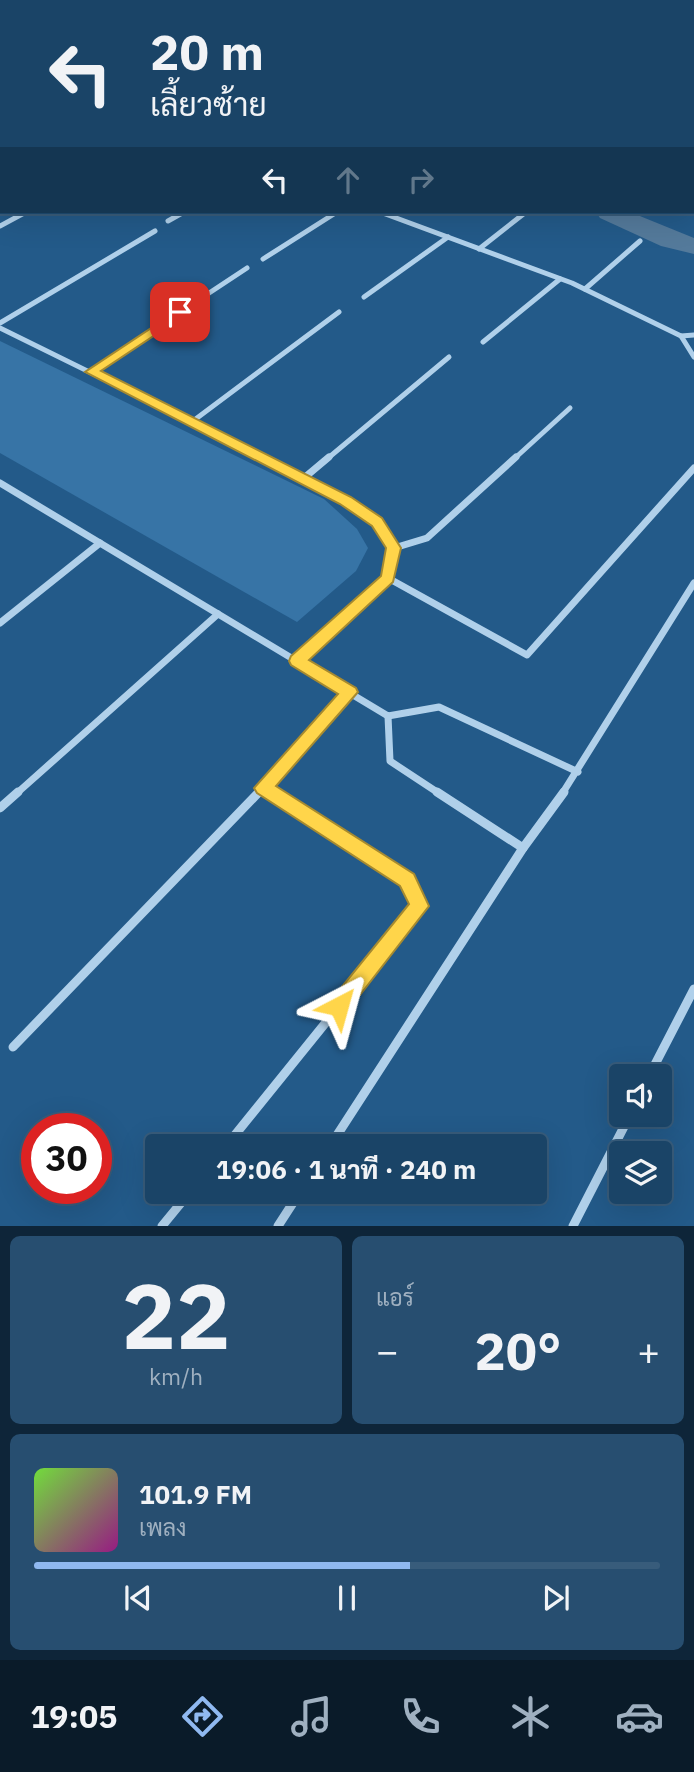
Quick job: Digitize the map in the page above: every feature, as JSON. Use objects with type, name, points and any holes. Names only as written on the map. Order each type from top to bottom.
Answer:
[{"type":"street","points":[[0,226],[22,214]]},
{"type":"street","points":[[169,221],[181,214]]},
{"type":"street","points":[[263,259],[334,214]]},
{"type":"street","points":[[385,214],[560,279],[647,315],[681,336],[694,357]]},
{"type":"street","points":[[479,249],[523,214]]},
{"type":"street","points":[[0,325],[155,231]]},
{"type":"street","points":[[364,297],[448,237]]},
{"type":"street","points":[[585,289],[640,241]]},
{"type":"street","points":[[91,372],[247,268]]},
{"type":"street","points":[[483,342],[560,279]]},
{"type":"street","points":[[193,421],[339,312]]},
{"type":"street","points":[[0,325],[304,478],[346,500],[377,522],[394,548],[388,578],[297,661]]},
{"type":"street","points":[[681,336],[694,335]]},
{"type":"street","points":[[304,478],[449,357]]},
{"type":"street","points":[[394,548],[426,538],[570,408]]},
{"type":"street","points":[[388,578],[527,655],[694,468]]},
{"type":"street","points":[[0,483],[388,716],[439,707],[578,772]]},
{"type":"street","points":[[0,623],[100,543]]},
{"type":"street","points":[[338,1134],[523,848],[578,772],[694,583]]},
{"type":"street","points":[[0,808],[218,614]]},
{"type":"street","points":[[13,1047],[263,788],[350,692]]},
{"type":"street","points":[[388,716],[390,761],[523,848]]},
{"type":"street","points":[[236,1134],[419,906],[407,880],[263,788]]},
{"type":"street","points":[[655,1064],[694,989]]},
{"type":"street","points":[[573,1226],[623,1127]]},
{"type":"street","points":[[162,1226],[180,1204]]},
{"type":"street","points":[[278,1226],[292,1204]]},
{"type":"shaded area","points":[[0,341],[324,499],[357,529],[368,548],[356,571],[297,622],[0,453]]},
{"type":"waterway","points":[[613,214],[671,240],[694,246]]},
{"type":"route","points":[[180,312],[91,372],[346,500],[377,522],[394,548],[388,578],[297,661],[350,692],[263,788],[407,880],[419,906],[339,1006]]}]
